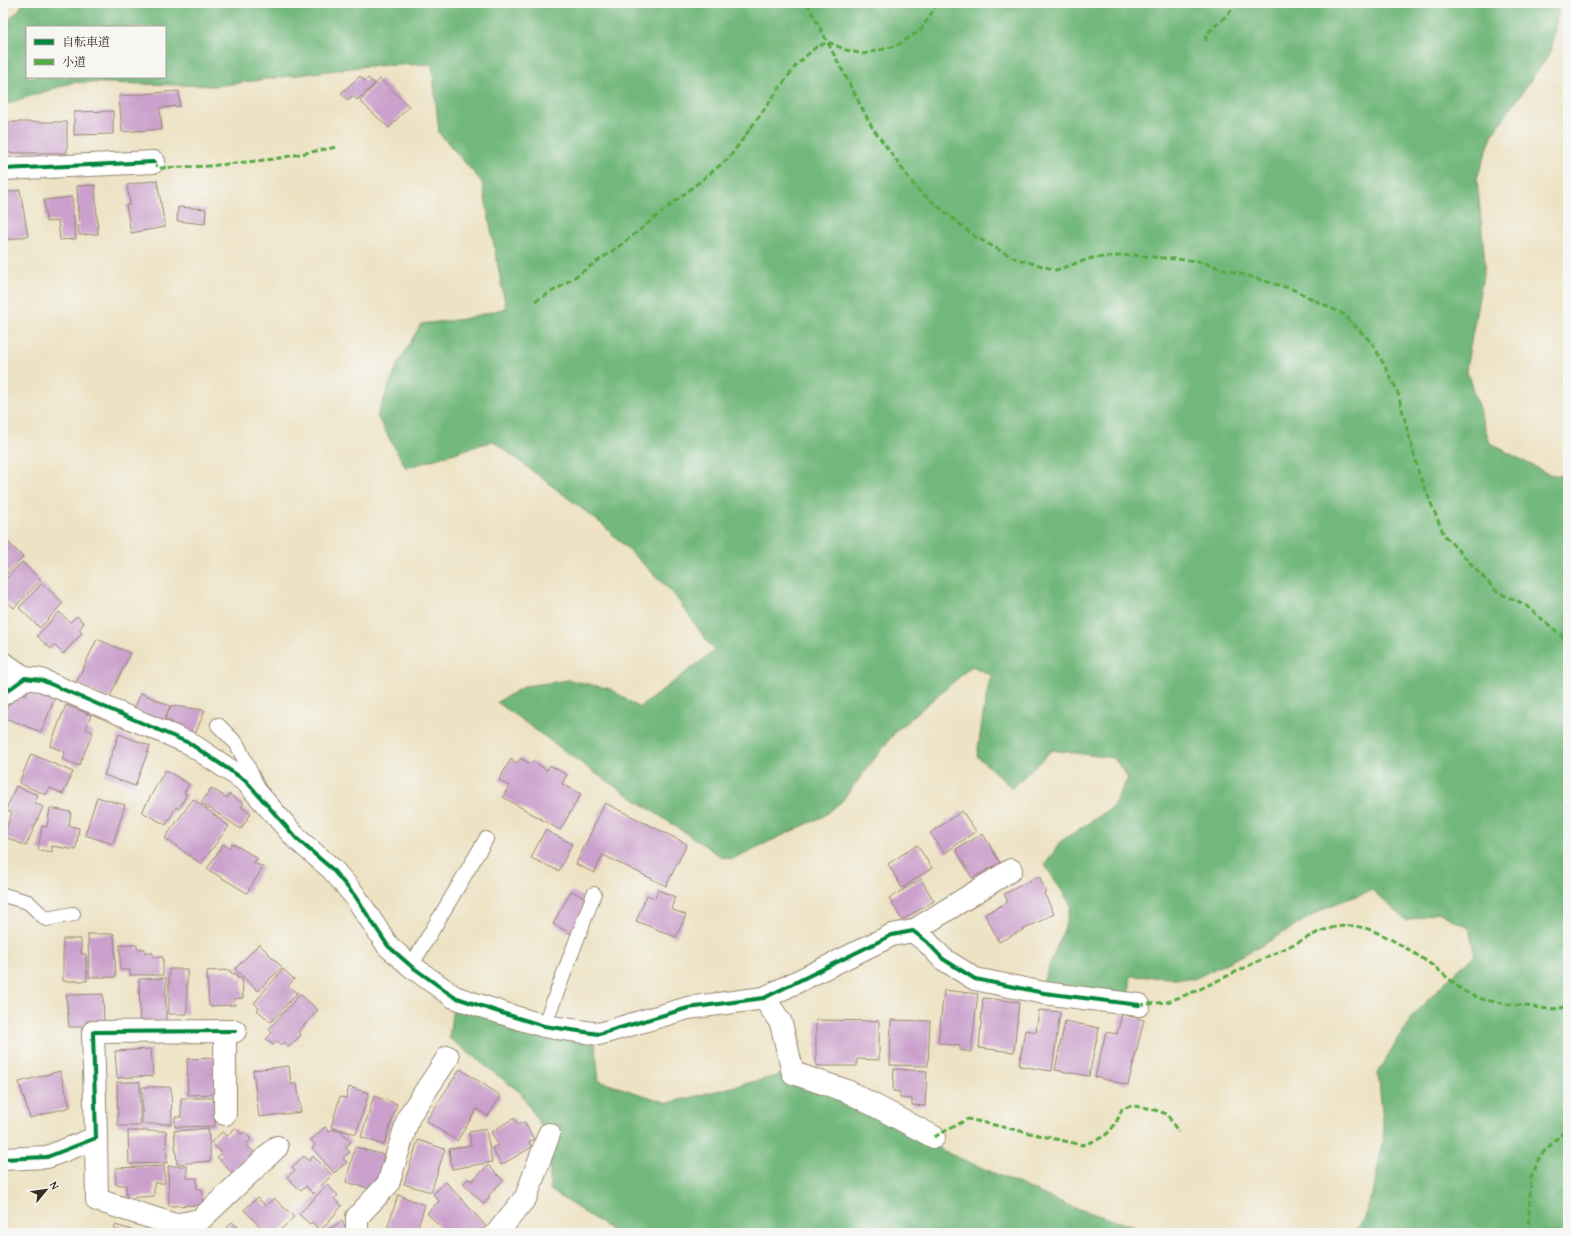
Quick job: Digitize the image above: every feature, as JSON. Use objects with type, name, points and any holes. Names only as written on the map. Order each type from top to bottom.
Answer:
[{"type":"street","points":[[3,169],[154,162]]},
{"type":"street","points":[[3,663],[25,678],[41,680],[73,692],[189,743],[246,781],[297,838],[332,869],[355,896],[388,946],[411,966],[454,997],[544,1026],[599,1034],[688,1008],[764,998],[892,935],[913,931],[1012,870]]},
{"type":"street","points":[[3,694],[25,678]]},
{"type":"street","points":[[913,931],[928,942],[943,959],[976,979],[1044,994],[1139,1005]]},
{"type":"street","points":[[764,998],[781,1023],[793,1073],[847,1091],[934,1138]]},
{"type":"street","points":[[226,1114],[230,1031],[93,1032],[97,1200],[175,1225],[200,1220],[277,1147]]},
{"type":"street","points":[[357,1233],[357,1217],[388,1184],[409,1116],[448,1057]]},
{"type":"street","points":[[497,1233],[526,1197],[549,1134]]},
{"type":"street","points":[[3,1159],[48,1157],[96,1138]]},
{"type":"lane","points":[[218,725],[237,744],[253,775],[261,797]]},
{"type":"lane","points":[[411,966],[486,839]]},
{"type":"lane","points":[[544,1026],[594,894]]},
{"type":"lane","points":[[3,895],[28,902],[42,913],[46,919],[72,914]]},
{"type":"green space","points":[[23,3],[1559,3],[1551,52],[1493,133],[1477,178],[1485,264],[1466,369],[1490,443],[1548,474],[1568,477],[1568,1233],[1357,1233],[1373,1195],[1384,1131],[1378,1073],[1411,1018],[1447,980],[1475,955],[1469,928],[1438,912],[1407,921],[1372,890],[1327,907],[1261,946],[1194,979],[1131,976],[1128,998],[1042,984],[1065,927],[1071,905],[1045,865],[1061,841],[1112,808],[1128,778],[1114,758],[1052,750],[1012,788],[977,756],[985,702],[991,675],[972,666],[896,731],[841,802],[824,816],[732,859],[722,857],[595,773],[497,702],[525,686],[569,680],[611,689],[639,708],[714,651],[673,593],[602,524],[493,441],[406,468],[377,416],[398,364],[421,324],[464,319],[506,308],[482,182],[439,133],[432,64],[367,66],[215,86],[74,82],[3,105],[3,25],[19,10]]},
{"type":"green space","points":[[453,1007],[595,1044],[599,1081],[668,1103],[781,1075],[846,1098],[948,1153],[1067,1205],[1152,1233],[609,1233],[610,1229],[550,1190],[550,1140],[521,1093],[449,1038]]},
{"type":"building","points":[[360,76],[365,81],[368,78],[375,84],[357,100],[353,96],[347,100],[341,93]]},
{"type":"building","points":[[380,79],[409,106],[389,128],[360,101]]},
{"type":"building","points":[[179,91],[180,106],[160,108],[162,129],[122,132],[119,96]]},
{"type":"building","points":[[113,111],[113,134],[74,135],[74,112]]},
{"type":"building","points":[[8,122],[67,122],[67,153],[8,153]]},
{"type":"building","points":[[157,180],[165,227],[131,233],[126,205],[130,204],[127,185]]},
{"type":"building","points":[[95,185],[98,234],[79,235],[77,186]]},
{"type":"building","points":[[20,190],[28,236],[6,240],[3,226],[3,193]]},
{"type":"building","points":[[72,197],[76,239],[60,240],[58,221],[46,222],[44,200]]},
{"type":"building","points":[[178,207],[206,209],[205,224],[177,221]]},
{"type":"building","points":[[3,537],[23,557],[3,578]]},
{"type":"building","points":[[22,562],[41,580],[14,608],[3,598],[3,582]]},
{"type":"building","points":[[42,583],[63,603],[40,628],[19,608]]},
{"type":"building","points":[[59,612],[70,622],[77,616],[84,623],[79,630],[82,633],[63,654],[54,645],[51,649],[37,636]]},
{"type":"building","points":[[97,639],[130,653],[109,699],[76,683]]},
{"type":"building","points":[[29,687],[55,698],[41,732],[3,717],[11,699],[14,700],[18,691],[26,695]]},
{"type":"building","points":[[141,693],[170,706],[163,723],[134,709]]},
{"type":"building","points":[[66,705],[91,715],[86,729],[93,732],[79,766],[62,759],[65,752],[50,746]]},
{"type":"building","points":[[171,706],[205,710],[194,737],[170,727],[172,722],[165,719]]},
{"type":"building","points":[[119,734],[150,746],[135,786],[104,775]]},
{"type":"building","points":[[31,754],[73,772],[63,794],[50,788],[46,795],[19,783]]},
{"type":"building","points":[[521,758],[530,764],[532,761],[547,770],[550,765],[567,775],[562,784],[581,794],[560,830],[503,797],[509,786],[499,780],[511,759],[517,763]]},
{"type":"building","points":[[165,770],[189,784],[184,793],[187,794],[179,809],[176,807],[166,825],[142,812]]},
{"type":"building","points":[[16,786],[38,795],[35,803],[43,807],[26,846],[3,836],[12,813],[6,810]]},
{"type":"building","points":[[211,788],[227,798],[229,794],[244,804],[241,807],[251,813],[241,829],[201,803]]},
{"type":"building","points":[[97,797],[125,805],[113,844],[85,835]]},
{"type":"building","points":[[193,799],[229,826],[201,864],[165,838]]},
{"type":"building","points":[[605,803],[687,844],[666,886],[603,855],[594,873],[576,864]]},
{"type":"building","points":[[50,808],[71,812],[69,826],[79,828],[76,850],[52,846],[52,852],[38,850],[42,826],[47,827]]},
{"type":"building","points":[[962,811],[976,831],[945,853],[930,833]]},
{"type":"building","points":[[545,830],[572,844],[559,871],[531,858]]},
{"type":"building","points":[[983,834],[1000,863],[972,878],[956,849]]},
{"type":"building","points":[[232,843],[257,858],[254,863],[263,867],[247,893],[207,869],[223,844],[229,848]]},
{"type":"building","points":[[917,845],[932,868],[902,888],[888,864]]},
{"type":"building","points":[[1039,876],[1046,892],[1044,893],[1054,914],[999,942],[985,914],[1008,902],[1004,894]]},
{"type":"building","points":[[921,879],[934,901],[902,920],[889,898]]},
{"type":"building","points":[[658,890],[675,897],[671,909],[686,915],[676,937],[636,921],[647,895],[655,898]]},
{"type":"building","points":[[571,891],[589,900],[572,934],[553,924]]},
{"type":"building","points":[[88,934],[114,934],[116,977],[89,977]]},
{"type":"building","points":[[63,939],[81,939],[81,954],[86,954],[87,981],[63,981]]},
{"type":"building","points":[[259,944],[282,967],[258,991],[235,969]]},
{"type":"building","points":[[120,945],[137,945],[137,949],[145,949],[145,953],[153,953],[153,957],[163,957],[163,975],[130,975],[130,970],[120,970]]},
{"type":"building","points":[[169,969],[187,969],[187,1014],[169,1014]]},
{"type":"building","points":[[283,969],[294,979],[288,986],[297,993],[271,1022],[257,1010],[259,1008],[254,1003]]},
{"type":"building","points":[[230,970],[231,974],[237,974],[237,978],[242,978],[243,998],[234,999],[235,1005],[209,1006],[207,971]]},
{"type":"building","points":[[166,978],[166,1022],[140,1023],[139,979]]},
{"type":"building","points":[[944,990],[978,994],[971,1052],[960,1050],[960,1046],[938,1043]]},
{"type":"building","points":[[103,994],[104,1021],[86,1021],[86,1027],[69,1027],[66,995]]},
{"type":"building","points":[[300,994],[318,1010],[298,1032],[301,1035],[289,1047],[284,1042],[281,1045],[277,1041],[273,1045],[266,1039],[272,1033],[269,1029]]},
{"type":"building","points":[[983,998],[1019,1002],[1014,1052],[979,1048]]},
{"type":"building","points":[[1039,1010],[1060,1012],[1052,1071],[1019,1066],[1025,1030],[1036,1032]]},
{"type":"building","points":[[1122,1014],[1144,1020],[1128,1085],[1095,1077],[1106,1032],[1117,1034]]},
{"type":"building","points":[[816,1020],[879,1021],[879,1060],[857,1059],[857,1066],[816,1066]]},
{"type":"building","points":[[891,1020],[930,1021],[928,1066],[890,1065]]},
{"type":"building","points":[[1065,1021],[1099,1028],[1089,1076],[1055,1070]]},
{"type":"building","points":[[151,1049],[153,1076],[117,1078],[115,1051]]},
{"type":"building","points":[[215,1058],[216,1094],[188,1095],[187,1059]]},
{"type":"building","points":[[289,1066],[291,1084],[297,1084],[301,1112],[259,1117],[253,1070]]},
{"type":"building","points":[[460,1069],[501,1096],[488,1116],[477,1109],[457,1141],[426,1121]]},
{"type":"building","points":[[894,1069],[927,1071],[925,1106],[912,1105],[912,1099],[900,1098],[900,1092],[893,1091]]},
{"type":"building","points":[[60,1071],[70,1107],[30,1118],[19,1082]]},
{"type":"building","points":[[117,1082],[140,1082],[140,1126],[118,1126]]},
{"type":"building","points":[[142,1087],[171,1087],[172,1124],[142,1124]]},
{"type":"building","points":[[349,1087],[369,1093],[356,1134],[331,1127],[340,1097],[346,1098]]},
{"type":"building","points":[[374,1096],[397,1104],[384,1145],[361,1137]]},
{"type":"building","points":[[181,1098],[214,1098],[215,1126],[175,1127],[175,1117],[181,1117]]},
{"type":"building","points":[[514,1118],[518,1125],[524,1122],[534,1139],[529,1142],[532,1147],[501,1165],[492,1148],[498,1145],[491,1132]]},
{"type":"building","points":[[325,1127],[329,1132],[332,1129],[342,1132],[351,1142],[345,1147],[350,1152],[343,1158],[347,1162],[334,1173],[312,1148],[315,1145],[311,1140]]},
{"type":"building","points":[[208,1128],[211,1161],[177,1164],[174,1131]]},
{"type":"building","points":[[235,1128],[241,1134],[244,1132],[251,1139],[246,1145],[255,1153],[233,1174],[217,1157],[222,1153],[211,1142],[222,1132],[227,1136]]},
{"type":"building","points":[[486,1129],[492,1162],[452,1169],[449,1149],[471,1145],[469,1132]]},
{"type":"building","points":[[128,1131],[166,1131],[167,1163],[129,1164]]},
{"type":"building","points":[[418,1140],[445,1149],[431,1192],[404,1184]]},
{"type":"building","points":[[355,1147],[384,1155],[375,1190],[346,1182]]},
{"type":"building","points":[[304,1156],[309,1161],[313,1156],[332,1175],[313,1194],[306,1186],[301,1191],[287,1177],[295,1170],[292,1167]]},
{"type":"building","points":[[488,1165],[503,1180],[488,1196],[490,1197],[484,1204],[463,1184],[468,1179],[472,1181]]},
{"type":"building","points":[[164,1166],[165,1183],[154,1183],[154,1196],[127,1198],[126,1185],[116,1185],[115,1168]]},
{"type":"building","points":[[168,1166],[187,1166],[187,1178],[197,1178],[197,1189],[202,1189],[203,1205],[169,1206]]},
{"type":"building","points":[[446,1182],[486,1226],[478,1233],[446,1233],[427,1213],[439,1201],[433,1194]]},
{"type":"building","points":[[327,1185],[338,1195],[334,1199],[342,1206],[320,1231],[312,1222],[310,1224],[299,1214]]},
{"type":"building","points":[[398,1195],[425,1205],[416,1233],[386,1232]]},
{"type":"building","points":[[257,1198],[266,1206],[274,1198],[294,1217],[277,1233],[266,1233],[244,1210]]},
{"type":"building","points":[[342,1221],[347,1230],[344,1231],[344,1233],[322,1233]]},
{"type":"building","points":[[232,1222],[244,1233],[222,1233]]},
{"type":"building","points":[[115,1225],[142,1233],[113,1233]]},
{"type":"marked path","points":[[807,3],[872,127],[917,189],[974,236],[1014,258],[1056,270],[1092,258],[1132,255],[1197,261],[1292,289],[1343,314],[1373,344],[1397,390],[1419,474],[1444,535],[1497,592],[1524,604],[1568,641]]},
{"type":"marked path","points":[[535,301],[560,287],[621,245],[729,158],[797,64],[816,47],[828,42],[846,50],[863,54],[896,46],[921,30],[938,3]]},
{"type":"marked path","points":[[1206,41],[1206,35],[1230,12],[1235,3]]},
{"type":"marked path","points":[[154,162],[158,168],[209,166],[274,159],[337,147]]},
{"type":"marked path","points":[[1139,1005],[1167,1002],[1196,991],[1321,931],[1335,927],[1350,926],[1368,929],[1400,944],[1441,972],[1463,990],[1478,998],[1553,1009],[1568,1006]]},
{"type":"marked path","points":[[934,1137],[968,1119],[1082,1145],[1103,1137],[1112,1129],[1122,1109],[1132,1106],[1144,1107],[1167,1114],[1178,1132]]},
{"type":"marked path","points":[[1528,1233],[1531,1178],[1540,1156],[1568,1127]]},
{"type":"cycle path","points":[[3,169],[154,162]]},
{"type":"cycle path","points":[[3,694],[25,678],[41,680],[189,743],[246,781],[297,839],[332,869],[355,896],[388,946],[411,966],[454,997],[544,1026],[599,1034],[688,1008],[764,998],[892,935],[913,931],[927,942],[943,959],[975,979],[1044,993],[1139,1005]]},
{"type":"cycle path","points":[[3,1159],[47,1157],[96,1138],[93,1032],[235,1031]]}]
